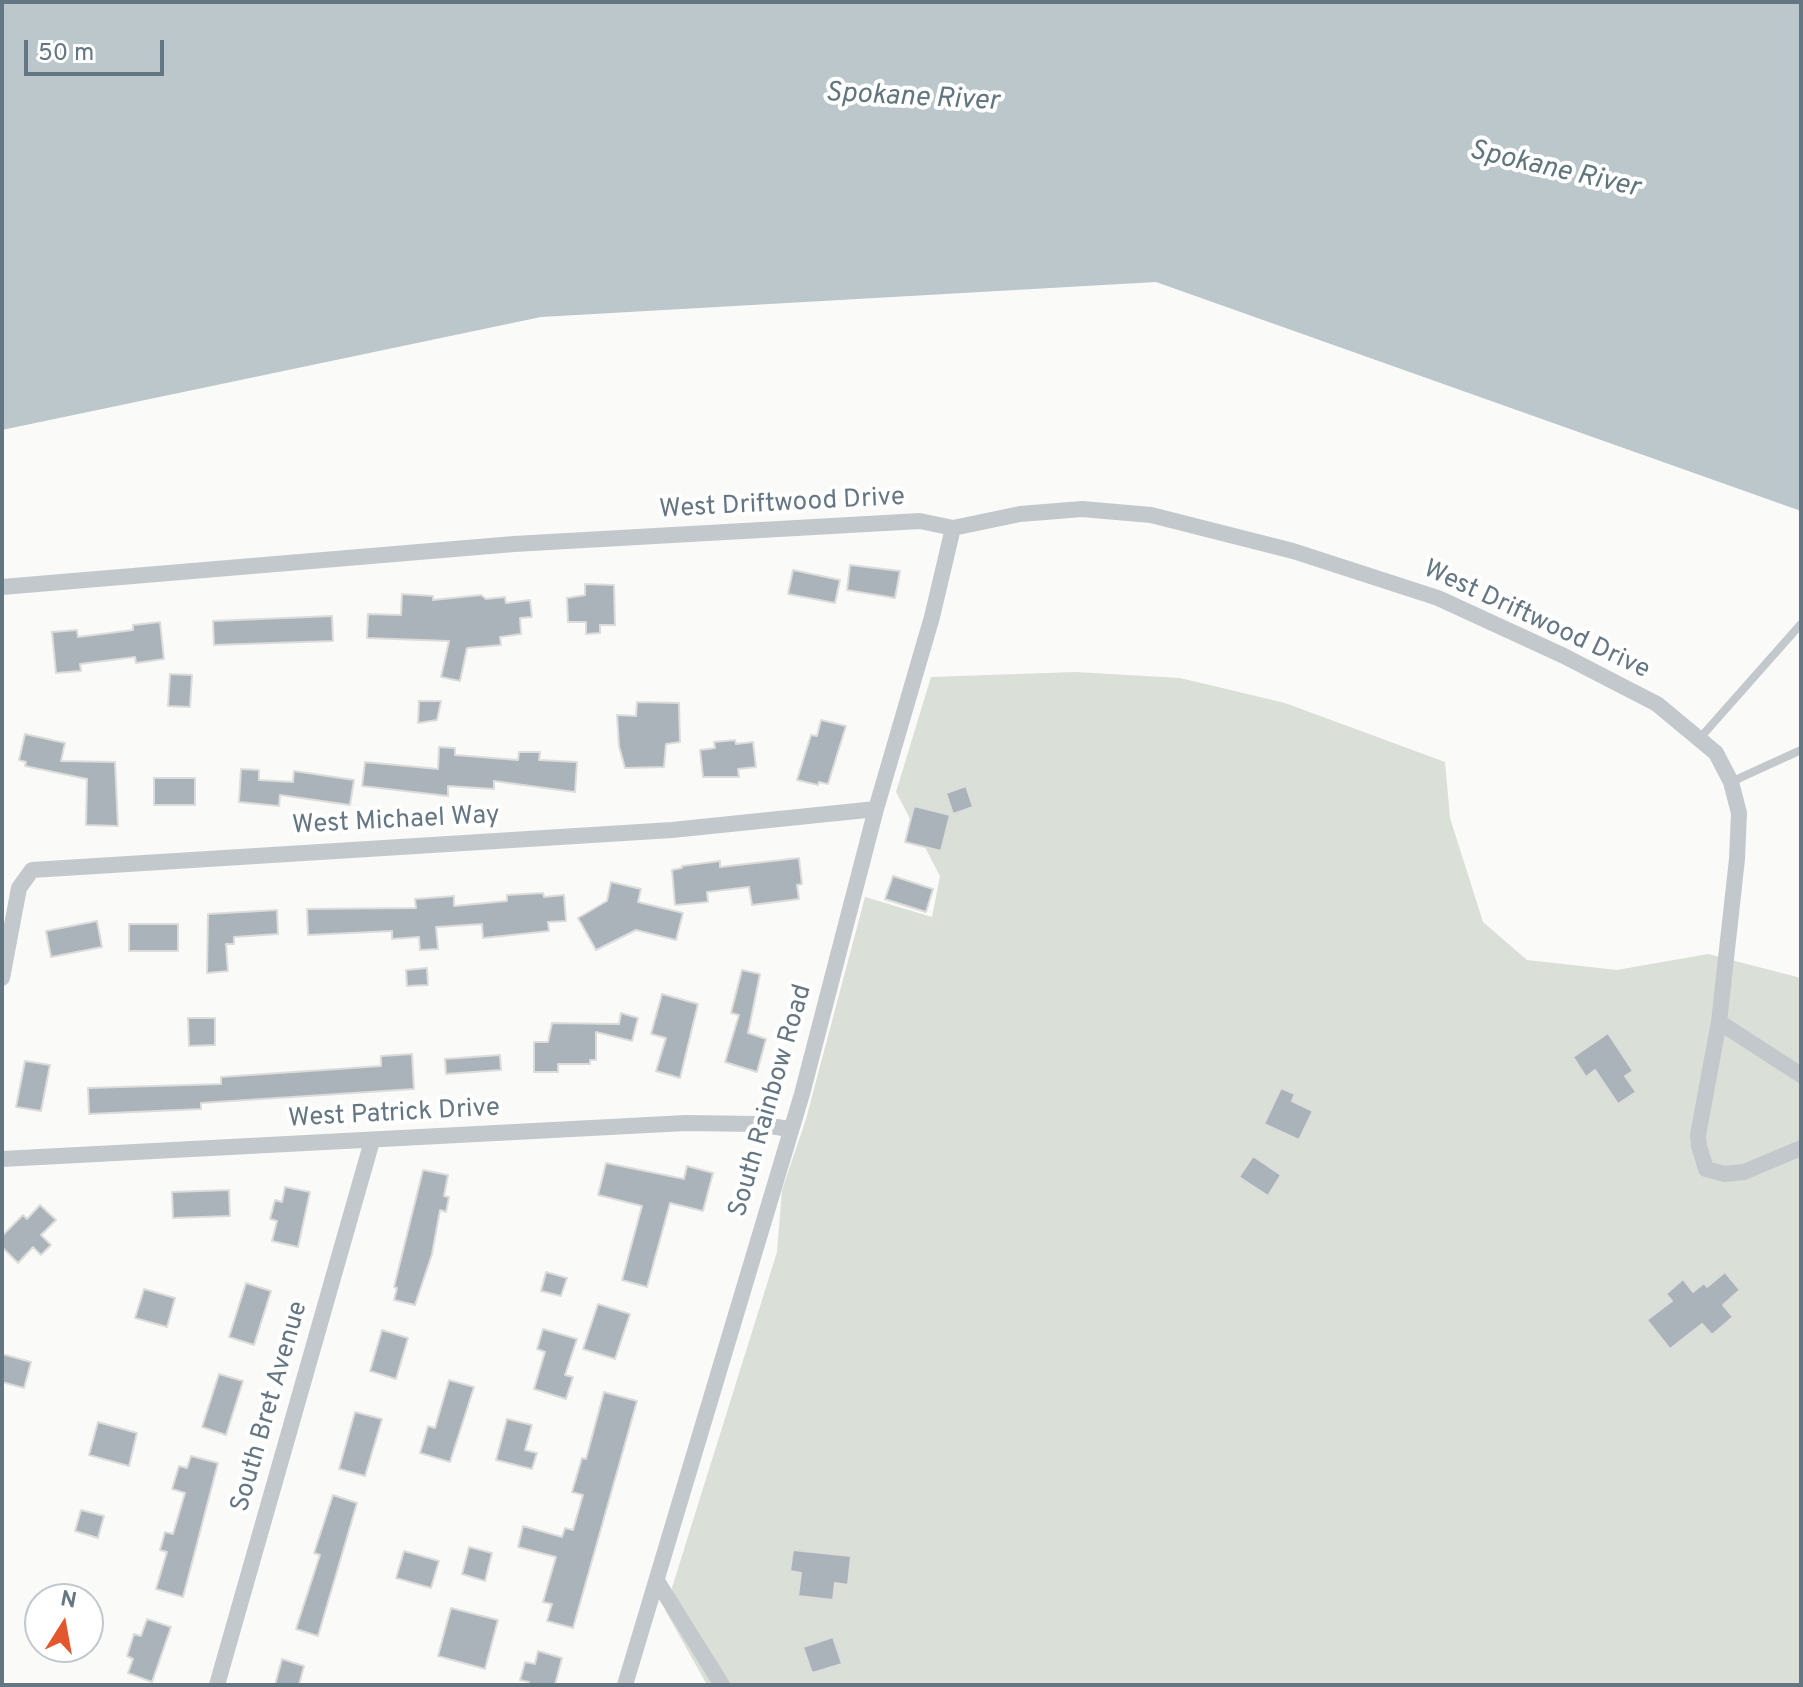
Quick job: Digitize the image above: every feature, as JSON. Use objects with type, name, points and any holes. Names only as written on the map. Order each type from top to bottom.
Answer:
[{"type":"street","name":"West Driftwood Drive","points":[[2,587],[514,544],[920,521],[953,528],[1020,514],[1082,509],[1151,515],[1293,551],[1438,598],[1522,636],[1657,704],[1716,753],[1731,782],[1739,813],[1737,859],[1719,1022],[1698,1135],[1706,1169],[1725,1174],[1744,1172],[1801,1148]]},
{"type":"street","name":"South Rainbow Road","points":[[625,1685],[789,1129],[802,1094],[876,809],[932,617],[953,528]]},
{"type":"street","name":"West Michael Way","points":[[2,978],[19,888],[32,870],[672,830],[876,809]]},
{"type":"street","points":[[1719,1022],[1801,1075]]},
{"type":"street","name":"West Patrick Drive","points":[[2,1159],[686,1123],[758,1124],[789,1129]]},
{"type":"street","name":"South Bret Avenue","points":[[217,1685],[372,1141]]},
{"type":"street","points":[[657,1581],[722,1685]]},
{"type":"lane","points":[[1700,738],[1801,624]]},
{"type":"lane","points":[[1731,782],[1801,750]]},
{"type":"shaded area","points":[[1075,672],[1180,678],[1285,703],[1445,762],[1450,818],[1483,922],[1527,960],[1617,970],[1708,954],[1801,978],[1801,1685],[707,1685],[665,1610],[777,1252],[782,1190],[806,1119],[865,897],[932,917],[940,876],[896,792],[931,677]]},
{"type":"water","name":"Spokane River","points":[[2,2],[1801,2],[1801,511],[1156,282],[541,317],[2,430]]},
{"type":"building","points":[[850,565],[900,571],[895,598],[847,590]]},
{"type":"building","points":[[793,570],[840,580],[835,603],[788,594]]},
{"type":"building","points":[[585,584],[614,585],[615,625],[600,625],[600,633],[586,634],[586,622],[568,622],[567,598],[585,595]]},
{"type":"building","points":[[402,594],[433,596],[433,600],[481,595],[486,599],[505,597],[506,603],[530,600],[532,617],[520,618],[521,634],[500,637],[501,645],[467,648],[460,681],[441,677],[449,641],[367,638],[368,614],[401,615]]},
{"type":"building","points":[[332,616],[333,641],[214,645],[213,621]]},
{"type":"building","points":[[160,622],[164,659],[136,663],[135,657],[80,664],[81,671],[56,673],[52,632],[77,630],[78,637],[133,630],[133,625]]},
{"type":"building","points":[[170,674],[192,675],[190,707],[168,706]]},
{"type":"building","points":[[419,701],[441,701],[437,720],[418,723]]},
{"type":"building","points":[[637,702],[679,703],[680,742],[666,744],[664,767],[625,768],[619,746],[617,715],[636,716]]},
{"type":"building","points":[[821,720],[846,726],[828,784],[819,782],[818,785],[797,780],[811,735],[817,736]]},
{"type":"building","points":[[25,734],[65,743],[61,761],[115,762],[118,826],[86,825],[87,779],[25,766],[26,762],[19,760]]},
{"type":"building","points":[[735,740],[736,744],[753,742],[756,767],[738,769],[739,777],[703,777],[700,750],[715,748],[714,742]]},
{"type":"building","points":[[439,747],[455,748],[455,755],[518,760],[519,752],[540,752],[539,760],[577,762],[575,792],[494,781],[494,789],[448,786],[448,796],[362,786],[365,762],[438,769]]},
{"type":"building","points":[[241,769],[259,770],[259,780],[293,782],[294,771],[354,780],[350,805],[280,795],[279,806],[239,802]]},
{"type":"building","points":[[154,778],[195,778],[195,805],[154,805]]},
{"type":"building","points":[[966,786],[973,807],[953,814],[946,793]]},
{"type":"building","points":[[914,806],[950,815],[941,851],[905,842]]},
{"type":"building","points":[[799,858],[802,884],[797,885],[799,899],[752,905],[749,887],[707,892],[708,902],[675,905],[672,870],[682,866],[720,861],[720,867]]},
{"type":"building","points":[[893,876],[933,889],[926,912],[885,899]]},
{"type":"building","points":[[611,882],[641,889],[638,902],[683,913],[676,940],[636,930],[596,950],[578,918],[607,901]]},
{"type":"building","points":[[543,893],[544,897],[564,895],[566,921],[548,922],[549,931],[483,938],[482,924],[436,927],[438,949],[420,950],[419,937],[392,939],[392,931],[308,935],[307,909],[416,908],[415,899],[454,896],[454,906],[507,901],[507,895]]},
{"type":"building","points":[[277,910],[278,934],[234,937],[234,944],[226,944],[228,971],[207,973],[208,914]]},
{"type":"building","points":[[97,921],[102,947],[51,957],[46,931]]},
{"type":"building","points":[[129,924],[178,924],[178,951],[129,951]]},
{"type":"building","points":[[427,968],[428,985],[407,986],[406,970]]},
{"type":"building","points":[[742,970],[760,974],[748,1033],[766,1039],[757,1072],[725,1062],[739,1015],[731,1013]]},
{"type":"building","points":[[662,994],[698,1004],[680,1078],[656,1071],[666,1038],[651,1034]]},
{"type":"building","points":[[621,1013],[638,1018],[632,1041],[596,1032],[596,1060],[590,1060],[590,1064],[558,1064],[558,1072],[534,1072],[534,1042],[548,1042],[552,1023],[619,1024]]},
{"type":"building","points":[[188,1018],[215,1018],[215,1045],[189,1046]]},
{"type":"building","points":[[1608,1033],[1633,1071],[1625,1076],[1636,1092],[1618,1104],[1595,1070],[1586,1077],[1573,1057]]},
{"type":"building","points":[[412,1054],[414,1089],[201,1103],[201,1109],[89,1114],[88,1088],[221,1084],[221,1077],[381,1066],[381,1056]]},
{"type":"building","points":[[500,1055],[501,1070],[446,1074],[445,1059]]},
{"type":"building","points":[[25,1061],[50,1065],[41,1111],[16,1107]]},
{"type":"building","points":[[1281,1088],[1295,1094],[1292,1101],[1313,1111],[1299,1140],[1264,1124]]},
{"type":"building","points":[[1253,1156],[1281,1175],[1268,1196],[1239,1177]]},
{"type":"building","points":[[606,1163],[684,1179],[687,1166],[713,1173],[703,1211],[670,1203],[647,1287],[622,1280],[642,1206],[598,1195]]},
{"type":"building","points":[[423,1170],[448,1175],[444,1196],[449,1197],[446,1212],[440,1210],[432,1254],[415,1305],[394,1300],[397,1288],[394,1287]]},
{"type":"building","points":[[285,1187],[310,1192],[298,1247],[272,1241],[277,1221],[270,1219],[275,1200],[282,1202]]},
{"type":"building","points":[[229,1190],[230,1216],[173,1218],[172,1192]]},
{"type":"building","points":[[40,1205],[56,1220],[41,1235],[51,1245],[41,1255],[33,1247],[18,1263],[2,1247],[2,1236],[23,1215],[27,1219]]},
{"type":"building","points":[[546,1272],[567,1278],[561,1296],[541,1291]]},
{"type":"building","points":[[1725,1272],[1740,1290],[1723,1305],[1733,1317],[1712,1335],[1702,1324],[1670,1349],[1647,1320],[1672,1301],[1666,1294],[1683,1279],[1693,1292],[1704,1283],[1707,1287]]},
{"type":"building","points":[[246,1283],[271,1291],[254,1345],[229,1337]]},
{"type":"building","points":[[144,1289],[175,1298],[167,1327],[135,1318]]},
{"type":"building","points":[[598,1304],[630,1314],[615,1359],[583,1349]]},
{"type":"building","points":[[543,1329],[577,1339],[565,1375],[573,1377],[566,1399],[534,1389],[545,1352],[537,1349]]},
{"type":"building","points":[[382,1330],[408,1338],[396,1379],[370,1371]]},
{"type":"building","points":[[2,1354],[31,1362],[24,1388],[2,1382]]},
{"type":"building","points":[[219,1374],[243,1381],[226,1435],[202,1427]]},
{"type":"building","points":[[449,1380],[474,1387],[450,1462],[420,1453],[428,1426],[435,1428]]},
{"type":"building","points":[[604,1392],[637,1401],[573,1628],[547,1621],[552,1604],[543,1602],[556,1557],[518,1547],[523,1526],[562,1537],[565,1528],[573,1530],[583,1495],[572,1492],[582,1458],[586,1459]]},
{"type":"building","points":[[355,1412],[382,1419],[365,1476],[339,1469]]},
{"type":"building","points":[[507,1419],[532,1425],[525,1450],[537,1453],[532,1469],[496,1460]]},
{"type":"building","points":[[98,1422],[137,1433],[129,1466],[89,1455]]},
{"type":"building","points":[[191,1456],[218,1463],[183,1597],[156,1589],[167,1552],[160,1550],[165,1532],[173,1534],[185,1493],[172,1489],[179,1466],[187,1468]]},
{"type":"building","points":[[333,1495],[357,1503],[318,1636],[296,1629],[320,1555],[314,1553]]},
{"type":"building","points":[[81,1510],[104,1516],[98,1538],[75,1531]]},
{"type":"building","points":[[469,1547],[492,1553],[485,1581],[462,1574]]},
{"type":"building","points":[[793,1550],[851,1556],[848,1585],[835,1583],[833,1600],[798,1596],[801,1573],[790,1571]]},
{"type":"building","points":[[404,1551],[439,1561],[431,1588],[396,1578]]},
{"type":"building","points":[[451,1608],[498,1620],[485,1669],[438,1656]]},
{"type":"building","points":[[147,1619],[171,1627],[152,1682],[128,1673],[133,1659],[127,1656],[134,1634],[141,1636]]},
{"type":"building","points":[[833,1637],[842,1664],[812,1673],[803,1647]]},
{"type":"building","points":[[538,1651],[562,1658],[555,1685],[528,1685],[529,1682],[520,1680],[525,1662],[535,1664]]},
{"type":"building","points":[[282,1659],[304,1666],[299,1685],[275,1685]]}]
